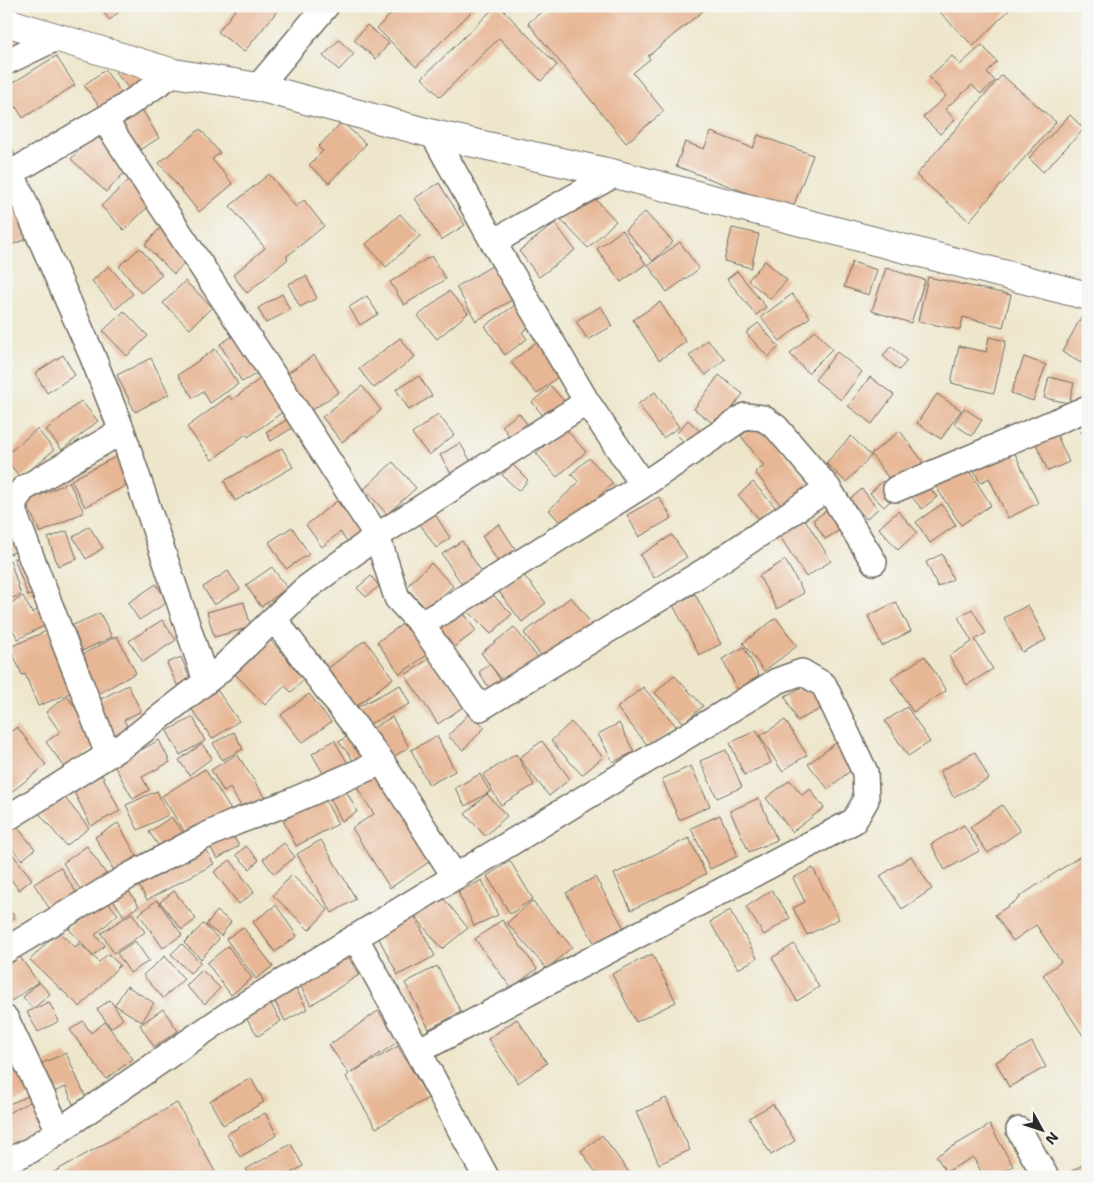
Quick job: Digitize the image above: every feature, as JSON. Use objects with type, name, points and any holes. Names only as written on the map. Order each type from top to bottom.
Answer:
[{"type":"main road","points":[[6,22],[174,73],[258,87],[433,134],[614,174],[1088,296]]},
{"type":"street","points":[[258,87],[326,6]]},
{"type":"street","points":[[6,62],[56,38]]},
{"type":"street","points":[[174,73],[104,119],[9,175],[92,355],[122,430],[206,681]]},
{"type":"street","points":[[104,119],[262,356],[377,536],[397,598],[420,624],[480,708],[702,572],[828,488]]},
{"type":"street","points":[[433,134],[493,242],[587,402],[643,484]]},
{"type":"street","points":[[493,242],[614,174]]},
{"type":"street","points":[[6,819],[127,743],[217,673],[305,589],[377,536],[587,402]]},
{"type":"street","points":[[896,489],[1088,408]]},
{"type":"street","points":[[420,624],[448,609],[745,416],[763,418],[776,427],[828,488],[874,562]]},
{"type":"street","points":[[108,754],[14,513],[14,502],[23,489],[122,430]]},
{"type":"street","points":[[274,619],[382,762],[455,877]]},
{"type":"street","points":[[6,1162],[31,1150],[226,1016],[777,681],[802,672],[824,685],[865,772],[866,800],[854,821],[418,1051]]},
{"type":"street","points":[[6,950],[129,876],[202,837],[382,762]]},
{"type":"street","points":[[355,937],[486,1177]]},
{"type":"street","points":[[6,1019],[59,1131]]},
{"type":"street","points":[[1019,1130],[1046,1177]]},
{"type":"building","points":[[98,6],[125,6],[110,20]]},
{"type":"building","points":[[238,6],[274,6],[278,10],[244,52],[218,32]]},
{"type":"building","points":[[402,6],[477,6],[416,67],[377,28],[395,10],[396,12]]},
{"type":"building","points":[[496,6],[499,6],[557,65],[541,81],[499,38],[440,97],[422,78]]},
{"type":"building","points":[[549,6],[709,6],[648,56],[650,59],[633,73],[664,111],[626,143],[528,23]]},
{"type":"building","points":[[934,6],[1008,6],[1010,9],[973,46]]},
{"type":"building","points":[[367,25],[389,43],[376,59],[354,40]]},
{"type":"building","points":[[6,33],[24,38],[20,54],[6,50]]},
{"type":"building","points":[[339,40],[354,54],[339,70],[323,56]]},
{"type":"building","points":[[982,45],[997,62],[987,72],[995,81],[981,94],[972,85],[945,109],[955,120],[940,134],[923,117],[946,96],[929,77],[952,56],[960,65]]},
{"type":"building","points":[[56,56],[75,85],[23,118],[6,91],[6,87]]},
{"type":"building","points":[[128,61],[143,80],[130,90],[115,72]]},
{"type":"building","points":[[105,70],[122,94],[101,109],[84,85]]},
{"type":"building","points":[[1002,75],[1056,122],[969,221],[916,175]]},
{"type":"building","points":[[140,106],[159,138],[133,154],[114,121]]},
{"type":"building","points":[[1070,115],[1084,129],[1043,172],[1029,158]]},
{"type":"building","points":[[342,122],[366,144],[329,183],[309,165],[323,151],[318,147]]},
{"type":"building","points":[[200,129],[220,153],[212,159],[233,184],[199,212],[159,163]]},
{"type":"building","points":[[711,132],[753,148],[758,135],[813,155],[792,210],[676,166],[685,142],[704,149]]},
{"type":"building","points":[[94,134],[130,167],[106,192],[71,159]]},
{"type":"building","points":[[6,136],[19,165],[6,171]]},
{"type":"building","points":[[269,174],[296,207],[304,200],[324,226],[286,257],[288,259],[247,293],[233,275],[265,248],[230,206]]},
{"type":"building","points":[[132,177],[155,200],[124,230],[101,206]]},
{"type":"building","points":[[439,183],[465,225],[441,240],[415,198]]},
{"type":"building","points":[[589,192],[616,221],[588,248],[560,219]]},
{"type":"building","points":[[16,193],[34,236],[6,247],[6,198]]},
{"type":"building","points":[[645,212],[673,242],[653,261],[625,230]]},
{"type":"building","points":[[400,214],[420,236],[386,267],[366,244]]},
{"type":"building","points":[[555,223],[575,250],[539,277],[519,251]]},
{"type":"building","points":[[162,226],[192,255],[174,274],[145,245]]},
{"type":"building","points":[[732,228],[759,234],[751,268],[724,261]]},
{"type":"building","points":[[622,230],[646,264],[621,282],[597,249]]},
{"type":"building","points":[[680,242],[699,269],[667,292],[648,265]]},
{"type":"building","points":[[140,248],[162,275],[141,293],[119,266]]},
{"type":"building","points":[[431,256],[446,279],[404,305],[390,282]]},
{"type":"building","points":[[765,261],[787,280],[770,299],[748,280]]},
{"type":"building","points":[[852,262],[877,270],[869,295],[844,287]]},
{"type":"building","points":[[497,263],[517,297],[476,321],[456,287]]},
{"type":"building","points":[[109,266],[133,294],[116,309],[92,281]]},
{"type":"building","points":[[886,268],[925,280],[911,323],[872,311]]},
{"type":"building","points":[[737,271],[766,307],[756,315],[727,279]]},
{"type":"building","points":[[306,276],[317,298],[300,307],[288,284]]},
{"type":"building","points":[[928,277],[1011,295],[1003,327],[963,317],[960,330],[918,321]]},
{"type":"building","points":[[185,281],[212,307],[190,329],[163,303]]},
{"type":"building","points":[[449,291],[468,313],[437,339],[418,316]]},
{"type":"building","points":[[282,294],[290,310],[266,323],[258,308]]},
{"type":"building","points":[[792,294],[810,317],[780,341],[761,317]]},
{"type":"building","points":[[367,296],[378,314],[360,325],[349,307]]},
{"type":"building","points":[[521,301],[536,322],[522,332],[527,339],[505,355],[485,326]]},
{"type":"building","points":[[660,302],[686,342],[659,360],[633,320]]},
{"type":"building","points":[[601,306],[612,326],[588,340],[576,321]]},
{"type":"building","points":[[124,311],[148,336],[127,356],[103,331]]},
{"type":"building","points":[[1083,314],[1088,316],[1088,351],[1081,363],[1062,352]]},
{"type":"building","points":[[758,323],[779,347],[768,357],[746,333]]},
{"type":"building","points":[[243,330],[266,368],[242,382],[220,344]]},
{"type":"building","points":[[815,330],[832,349],[808,373],[790,354]]},
{"type":"building","points":[[989,337],[1006,341],[994,393],[951,383],[959,346],[986,352]]},
{"type":"building","points":[[400,338],[415,357],[374,388],[359,369]]},
{"type":"building","points":[[539,340],[565,371],[537,394],[511,362]]},
{"type":"building","points":[[707,340],[725,359],[706,375],[689,356]]},
{"type":"building","points":[[891,346],[907,361],[899,370],[883,356]]},
{"type":"building","points":[[215,349],[238,384],[210,403],[203,391],[193,398],[178,375]]},
{"type":"building","points":[[837,352],[862,372],[841,400],[815,380]]},
{"type":"building","points":[[63,355],[75,375],[47,393],[35,373]]},
{"type":"building","points":[[314,355],[339,392],[306,414],[282,377]]},
{"type":"building","points":[[1024,357],[1046,365],[1033,401],[1011,393]]},
{"type":"building","points":[[151,358],[169,394],[135,412],[117,375]]},
{"type":"building","points":[[719,375],[743,394],[718,427],[694,409]]},
{"type":"building","points":[[419,376],[432,396],[409,410],[396,389]]},
{"type":"building","points":[[870,377],[894,395],[872,424],[848,406]]},
{"type":"building","points":[[1049,377],[1074,383],[1069,403],[1044,398]]},
{"type":"building","points":[[260,379],[284,411],[248,437],[246,434],[212,460],[187,427],[229,396],[232,400]]},
{"type":"building","points":[[362,386],[381,410],[342,442],[322,417]]},
{"type":"building","points":[[551,386],[569,407],[549,423],[532,402]]},
{"type":"building","points":[[655,392],[679,427],[663,438],[638,404]]},
{"type":"building","points":[[937,394],[961,410],[941,439],[917,423]]},
{"type":"building","points":[[81,401],[98,421],[62,450],[46,430]]},
{"type":"building","points":[[964,408],[982,420],[972,436],[954,424]]},
{"type":"building","points":[[519,413],[533,432],[516,445],[502,426]]},
{"type":"building","points":[[297,414],[302,422],[271,441],[266,432]]},
{"type":"building","points":[[438,414],[454,435],[429,455],[412,434]]},
{"type":"building","points":[[1088,418],[1088,439],[1077,428]]},
{"type":"building","points":[[688,420],[704,435],[691,449],[676,434]]},
{"type":"building","points":[[759,422],[810,488],[784,509],[755,472],[764,466],[741,436]]},
{"type":"building","points":[[565,428],[586,452],[557,477],[536,453]]},
{"type":"building","points":[[37,429],[54,450],[21,478],[6,460],[6,455]]},
{"type":"building","points":[[900,431],[923,462],[893,484],[871,454]]},
{"type":"building","points":[[1057,435],[1069,462],[1048,471],[1036,444]]},
{"type":"building","points":[[851,436],[871,456],[846,482],[826,463]]},
{"type":"building","points":[[460,443],[473,465],[453,477],[440,455]]},
{"type":"building","points":[[1012,447],[1038,503],[1008,518],[989,478],[980,483],[972,466]]},
{"type":"building","points":[[282,448],[293,467],[235,501],[224,481]]},
{"type":"building","points":[[119,455],[133,482],[85,507],[71,480]]},
{"type":"building","points":[[589,458],[613,483],[565,528],[549,510],[579,482],[571,474]]},
{"type":"building","points":[[393,462],[416,488],[387,514],[364,489]]},
{"type":"building","points":[[512,464],[528,480],[519,491],[502,475]]},
{"type":"building","points":[[965,464],[991,505],[961,525],[934,484]]},
{"type":"building","points":[[883,481],[896,495],[884,507],[870,493]]},
{"type":"building","points":[[69,482],[84,512],[40,533],[26,502]]},
{"type":"building","points":[[753,482],[776,508],[761,521],[738,495]]},
{"type":"building","points":[[926,483],[937,497],[922,509],[911,496]]},
{"type":"building","points":[[862,489],[878,509],[866,519],[850,499]]},
{"type":"building","points":[[659,497],[672,518],[639,537],[627,515]]},
{"type":"building","points":[[337,501],[364,536],[351,546],[340,532],[322,547],[306,525]]},
{"type":"building","points":[[942,504],[956,525],[930,543],[916,522]]},
{"type":"building","points":[[832,507],[845,527],[825,539],[813,520]]},
{"type":"building","points":[[433,511],[450,538],[436,548],[418,521]]},
{"type":"building","points":[[898,511],[917,532],[898,550],[879,528]]},
{"type":"building","points":[[6,518],[18,551],[6,555]]},
{"type":"building","points":[[804,518],[831,561],[806,577],[779,535]]},
{"type":"building","points":[[499,524],[516,550],[498,562],[482,536]]},
{"type":"building","points":[[89,526],[103,548],[86,559],[73,537]]},
{"type":"building","points":[[292,527],[309,554],[286,569],[269,542]]},
{"type":"building","points":[[67,531],[77,559],[58,566],[48,538]]},
{"type":"building","points":[[672,535],[687,557],[654,578],[640,555]]},
{"type":"building","points":[[462,541],[484,576],[465,589],[442,554]]},
{"type":"building","points":[[942,554],[953,579],[938,587],[926,562]]},
{"type":"building","points":[[24,555],[37,593],[28,596],[14,558]]},
{"type":"building","points":[[10,560],[21,595],[6,600],[6,561]]},
{"type":"building","points":[[785,560],[804,593],[777,609],[759,576]]},
{"type":"building","points":[[431,563],[453,586],[427,610],[406,587]]},
{"type":"building","points":[[272,567],[287,588],[261,607],[246,585]]},
{"type":"building","points":[[228,571],[240,589],[214,605],[203,587]]},
{"type":"building","points":[[522,573],[546,603],[522,622],[499,592]]},
{"type":"building","points":[[371,576],[379,586],[366,597],[357,588]]},
{"type":"building","points":[[156,584],[168,602],[139,620],[128,603]]},
{"type":"building","points":[[489,591],[512,614],[491,634],[468,611]]},
{"type":"building","points":[[695,594],[721,644],[699,655],[673,605]]},
{"type":"building","points":[[23,596],[32,613],[42,607],[50,623],[18,639],[6,618],[6,606]]},
{"type":"building","points":[[571,597],[593,626],[545,661],[524,633]]},
{"type":"building","points":[[244,602],[251,627],[214,637],[207,612]]},
{"type":"building","points":[[896,602],[911,631],[882,646],[868,616]]},
{"type":"building","points":[[458,605],[476,631],[450,650],[432,624]]},
{"type":"building","points":[[1028,605],[1046,640],[1022,652],[1004,618]]},
{"type":"building","points":[[972,609],[986,633],[975,640],[993,669],[967,685],[949,656],[972,642],[958,617]]},
{"type":"building","points":[[100,613],[112,637],[80,652],[69,627]]},
{"type":"building","points":[[411,618],[434,650],[400,674],[377,642]]},
{"type":"building","points":[[776,618],[797,646],[764,671],[743,643]]},
{"type":"building","points":[[162,620],[176,640],[143,662],[129,641]]},
{"type":"building","points":[[514,627],[539,659],[506,685],[481,653]]},
{"type":"building","points":[[49,630],[75,691],[38,706],[25,674],[22,675],[10,647]]},
{"type":"building","points":[[117,636],[136,673],[94,696],[74,659]]},
{"type":"building","points":[[268,638],[306,678],[291,692],[285,686],[265,705],[233,672]]},
{"type":"building","points":[[365,640],[393,678],[349,712],[321,674]]},
{"type":"building","points":[[744,647],[765,688],[743,700],[722,659]]},
{"type":"building","points":[[433,656],[466,705],[438,724],[405,675]]},
{"type":"building","points":[[925,656],[946,691],[913,712],[891,678]]},
{"type":"building","points":[[181,657],[190,679],[177,685],[167,663]]},
{"type":"building","points":[[490,664],[504,686],[493,694],[479,672]]},
{"type":"building","points":[[674,675],[703,706],[684,723],[655,693]]},
{"type":"building","points":[[815,681],[828,705],[797,721],[785,696]]},
{"type":"building","points":[[128,685],[141,711],[124,720],[130,733],[115,741],[95,702]]},
{"type":"building","points":[[400,685],[410,704],[367,725],[358,707]]},
{"type":"building","points":[[643,687],[676,726],[650,748],[617,708]]},
{"type":"building","points":[[217,690],[239,721],[212,739],[191,708]]},
{"type":"building","points":[[309,694],[331,722],[302,743],[281,715]]},
{"type":"building","points":[[67,696],[101,743],[66,769],[46,742],[60,732],[46,712]]},
{"type":"building","points":[[907,707],[930,742],[908,756],[885,721]]},
{"type":"building","points":[[469,713],[485,727],[463,750],[448,736]]},
{"type":"building","points":[[193,717],[205,741],[180,755],[167,731]]},
{"type":"building","points":[[392,717],[409,747],[390,759],[373,728]]},
{"type":"building","points":[[785,720],[807,755],[782,771],[760,736]]},
{"type":"building","points":[[571,722],[603,757],[582,775],[551,741]]},
{"type":"building","points":[[619,723],[634,752],[613,762],[598,734]]},
{"type":"building","points":[[17,727],[46,765],[10,793],[6,788],[6,735]]},
{"type":"building","points":[[757,730],[771,763],[744,775],[730,743]]},
{"type":"building","points":[[234,732],[243,749],[222,760],[213,743]]},
{"type":"building","points":[[353,732],[370,754],[357,765],[339,742]]},
{"type":"building","points":[[437,736],[455,771],[429,785],[411,750]]},
{"type":"building","points":[[159,740],[170,762],[142,777],[149,790],[133,799],[114,765]]},
{"type":"building","points":[[334,740],[349,765],[327,780],[312,754]]},
{"type":"building","points":[[542,741],[570,779],[549,796],[519,758]]},
{"type":"building","points":[[837,742],[856,766],[828,789],[808,764]]},
{"type":"building","points":[[202,744],[212,758],[189,775],[179,760]]},
{"type":"building","points":[[726,750],[742,787],[717,798],[700,761]]},
{"type":"building","points":[[975,752],[989,779],[953,797],[940,771]]},
{"type":"building","points":[[237,754],[265,798],[244,811],[230,788],[224,792],[211,770]]},
{"type":"building","points":[[516,754],[534,785],[501,805],[483,775]]},
{"type":"building","points":[[691,766],[710,806],[679,820],[662,779]]},
{"type":"building","points":[[205,769],[234,815],[187,836],[162,796]]},
{"type":"building","points":[[376,772],[432,860],[390,888],[352,828],[374,814],[356,786]]},
{"type":"building","points":[[480,774],[490,792],[465,806],[455,788]]},
{"type":"building","points":[[102,775],[120,811],[91,826],[73,790]]},
{"type":"building","points":[[790,780],[802,795],[810,789],[824,808],[792,832],[766,798]]},
{"type":"building","points":[[345,788],[357,812],[342,821],[329,796]]},
{"type":"building","points":[[157,791],[168,815],[138,830],[126,805]]},
{"type":"building","points":[[62,794],[89,828],[66,846],[39,813]]},
{"type":"building","points":[[487,794],[507,816],[485,836],[465,814]]},
{"type":"building","points":[[324,798],[338,824],[296,846],[283,820]]},
{"type":"building","points":[[759,798],[777,840],[749,852],[730,811]]},
{"type":"building","points":[[1002,805],[1020,831],[988,853],[970,827]]},
{"type":"building","points":[[720,815],[738,856],[710,869],[691,828]]},
{"type":"building","points":[[171,817],[185,836],[163,852],[149,832]]},
{"type":"building","points":[[12,821],[35,849],[22,860],[6,841],[6,826]]},
{"type":"building","points":[[118,823],[140,862],[117,876],[95,837]]},
{"type":"building","points":[[964,825],[979,851],[945,870],[931,844]]},
{"type":"building","points":[[229,829],[239,846],[217,859],[207,841]]},
{"type":"building","points":[[689,838],[706,874],[631,910],[614,874]]},
{"type":"building","points":[[321,840],[356,899],[332,913],[297,854]]},
{"type":"building","points":[[201,841],[214,864],[147,900],[134,877]]},
{"type":"building","points":[[284,843],[295,857],[274,874],[263,859]]},
{"type":"building","points":[[6,846],[32,879],[19,890],[6,873]]},
{"type":"building","points":[[87,846],[109,878],[84,895],[63,863]]},
{"type":"building","points":[[246,846],[259,860],[250,869],[236,855]]},
{"type":"building","points":[[1085,853],[1088,857],[1088,1043],[1043,975],[1061,962],[1036,925],[1013,941],[995,915]]},
{"type":"building","points":[[911,856],[932,889],[902,909],[880,876]]},
{"type":"building","points":[[230,860],[254,892],[239,904],[214,872]]},
{"type":"building","points":[[510,861],[533,899],[510,914],[487,876]]},
{"type":"building","points":[[60,867],[81,900],[55,917],[34,884]]},
{"type":"building","points":[[813,868],[839,919],[807,935],[793,908],[805,902],[793,878]]},
{"type":"building","points":[[292,875],[328,910],[309,930],[273,895]]},
{"type":"building","points":[[595,877],[624,928],[595,944],[566,893]]},
{"type":"building","points":[[482,880],[498,915],[474,926],[458,892]]},
{"type":"building","points":[[126,887],[139,906],[124,916],[111,897]]},
{"type":"building","points":[[772,890],[790,918],[764,935],[746,907]]},
{"type":"building","points":[[174,891],[196,919],[182,930],[160,902]]},
{"type":"building","points":[[440,894],[468,928],[442,949],[414,915]]},
{"type":"building","points":[[103,897],[118,914],[95,935],[105,945],[93,956],[69,929]]},
{"type":"building","points":[[157,900],[182,935],[163,948],[139,914]]},
{"type":"building","points":[[532,901],[572,947],[547,969],[507,923]]},
{"type":"building","points":[[276,905],[297,936],[275,952],[253,922]]},
{"type":"building","points":[[6,906],[15,917],[6,925]]},
{"type":"building","points":[[730,910],[757,958],[738,969],[710,922]]},
{"type":"building","points":[[217,911],[231,922],[221,936],[206,925]]},
{"type":"building","points":[[132,913],[145,932],[114,953],[101,933]]},
{"type":"building","points":[[413,913],[435,956],[398,975],[376,933]]},
{"type":"building","points":[[502,920],[537,969],[511,988],[475,939]]},
{"type":"building","points":[[203,924],[219,939],[201,959],[184,943]]},
{"type":"building","points":[[243,927],[273,966],[256,979],[226,939]]},
{"type":"building","points":[[58,931],[75,947],[79,943],[99,962],[108,954],[120,965],[80,1007],[30,960]]},
{"type":"building","points":[[135,941],[149,961],[130,973],[117,953]]},
{"type":"building","points":[[182,944],[201,963],[190,973],[171,954]]},
{"type":"building","points":[[794,944],[819,987],[797,1001],[772,958]]},
{"type":"building","points":[[228,946],[252,978],[231,995],[207,963]]},
{"type":"building","points":[[342,946],[359,975],[311,1005],[294,975]]},
{"type":"building","points":[[652,954],[676,1002],[636,1022],[612,974]]},
{"type":"building","points":[[165,956],[184,979],[163,998],[143,975]]},
{"type":"building","points":[[20,957],[38,982],[10,1002],[6,997],[6,967]]},
{"type":"building","points":[[437,966],[461,1012],[429,1029],[405,983]]},
{"type":"building","points":[[202,970],[220,988],[205,1004],[186,986]]},
{"type":"building","points":[[292,981],[307,1009],[285,1021],[270,992]]},
{"type":"building","points":[[39,982],[50,994],[33,1009],[23,997]]},
{"type":"building","points":[[127,986],[154,1003],[142,1022],[115,1005]]},
{"type":"building","points":[[266,996],[281,1021],[258,1036],[242,1012]]},
{"type":"building","points":[[110,1000],[123,1019],[111,1028],[97,1009]]},
{"type":"building","points":[[49,1002],[59,1021],[38,1032],[27,1012]]},
{"type":"building","points":[[163,1009],[178,1031],[154,1047],[140,1025]]},
{"type":"building","points":[[378,1011],[399,1041],[351,1073],[398,1046],[428,1098],[376,1128],[346,1077],[349,1074],[329,1045]]},
{"type":"building","points":[[517,1019],[547,1063],[518,1083],[488,1039]]},
{"type":"building","points":[[83,1021],[91,1033],[105,1022],[133,1059],[106,1079],[70,1030]]},
{"type":"building","points":[[1032,1042],[1046,1067],[1009,1087],[996,1062]]},
{"type":"building","points":[[66,1053],[86,1098],[73,1104],[66,1087],[51,1093],[38,1065]]},
{"type":"building","points":[[23,1067],[34,1094],[6,1105],[6,1074]]},
{"type":"building","points":[[251,1078],[264,1102],[223,1125],[210,1101]]},
{"type":"building","points":[[666,1098],[690,1150],[659,1164],[636,1112]]},
{"type":"building","points":[[34,1100],[49,1128],[10,1149],[6,1141],[6,1114]]},
{"type":"building","points":[[177,1103],[218,1177],[45,1177]]},
{"type":"building","points":[[773,1104],[795,1141],[771,1155],[749,1118]]},
{"type":"building","points":[[265,1113],[277,1135],[240,1157],[227,1134]]},
{"type":"building","points":[[990,1125],[1013,1166],[995,1177],[984,1177],[973,1157],[946,1172],[936,1156]]},
{"type":"building","points":[[602,1135],[630,1174],[627,1177],[599,1177],[581,1151]]},
{"type":"building","points":[[291,1144],[303,1166],[284,1177],[250,1177],[246,1169]]},
{"type":"building","points":[[1088,1162],[1088,1177],[1073,1177],[1070,1172]]}]
